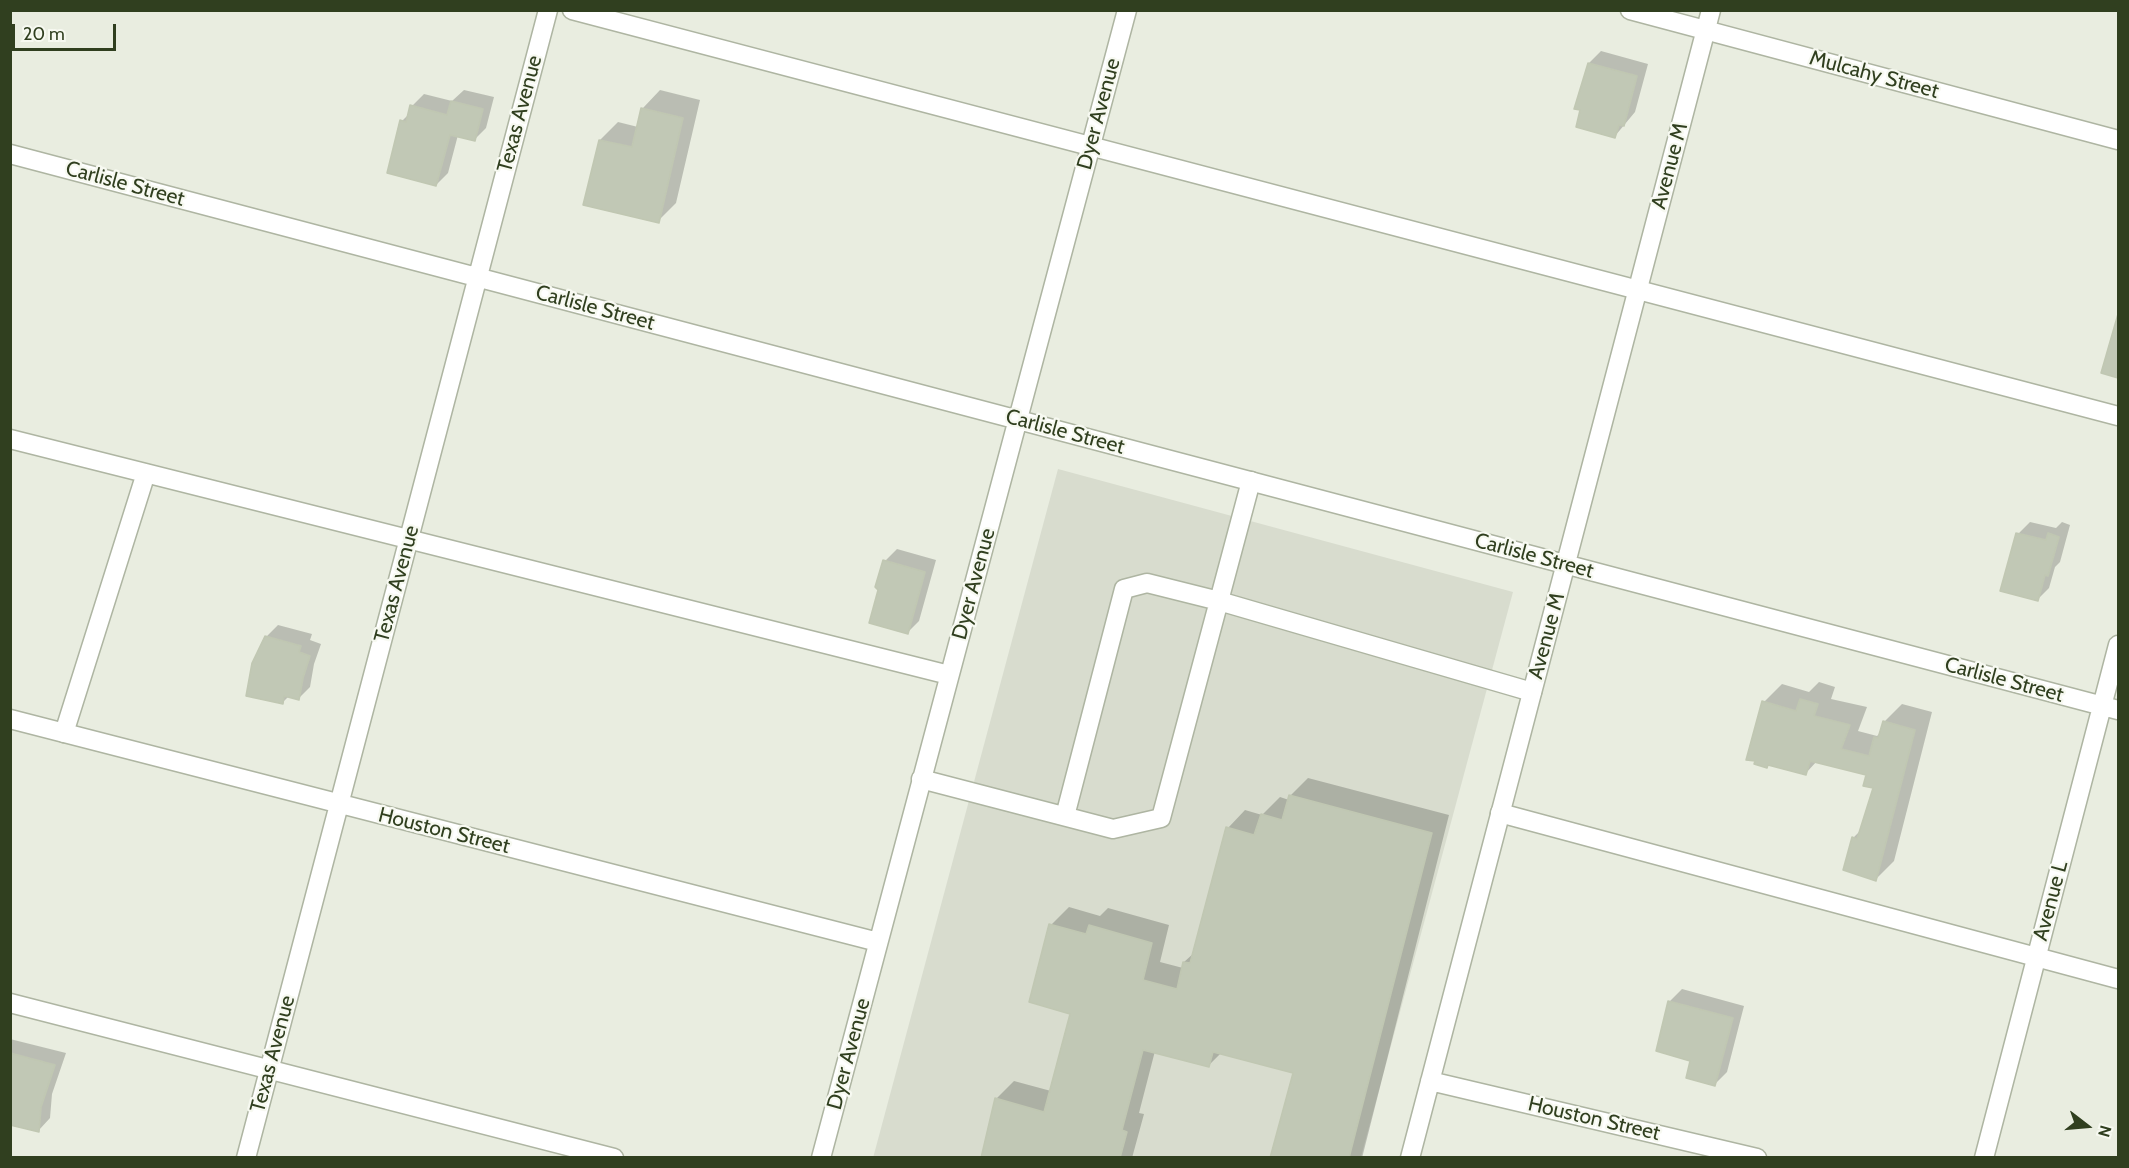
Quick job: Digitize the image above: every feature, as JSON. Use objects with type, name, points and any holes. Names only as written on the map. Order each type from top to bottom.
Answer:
[{"type":"street","name":"Texas Avenue","points":[[246,1158],[548,10]]},
{"type":"street","points":[[572,10],[2118,416]]},
{"type":"street","name":"Dyer Avenue","points":[[821,1158],[1127,10]]},
{"type":"street","name":"Mulcahy Street","points":[[1630,10],[2118,140]]},
{"type":"street","name":"Avenue M","points":[[1410,1158],[1711,10]]},
{"type":"street","name":"Carlisle Street","points":[[10,154],[2111,708]]},
{"type":"street","points":[[10,439],[949,675]]},
{"type":"street","points":[[64,733],[146,473]]},
{"type":"street","points":[[921,779],[1113,829],[1161,818],[1251,481]]},
{"type":"street","points":[[1065,816],[1124,589],[1147,583],[1219,601],[1532,692]]},
{"type":"street","name":"Avenue L","points":[[1984,1158],[2037,957],[2111,708],[2118,645]]},
{"type":"street","name":"Houston Street","points":[[10,719],[878,942]]},
{"type":"street","points":[[1500,813],[2118,980]]},
{"type":"street","points":[[10,1003],[614,1158]]},
{"type":"street","name":"Houston Street","points":[[1430,1081],[1757,1158]]},
{"type":"shaded area","points":[[1058,469],[1513,592],[1361,1157],[873,1158]]},
{"type":"building","points":[[1588,63],[1637,76],[1624,126],[1619,125],[1615,138],[1576,127],[1580,110],[1574,109]]},
{"type":"building","points":[[451,101],[483,109],[475,141],[450,135],[436,186],[387,173],[400,120],[406,122],[410,105],[447,115]]},
{"type":"building","points":[[641,108],[683,118],[659,223],[583,205],[599,140],[632,147]]},
{"type":"building","points":[[2118,314],[2118,378],[2101,373]]},
{"type":"building","points":[[2016,533],[2046,540],[2048,533],[2059,537],[2038,601],[2000,591]]},
{"type":"building","points":[[883,560],[925,572],[908,634],[869,623],[878,590],[875,587]]},
{"type":"building","points":[[265,636],[301,646],[299,652],[310,656],[299,700],[284,696],[283,704],[246,696],[252,663]]},
{"type":"building","points":[[1800,699],[1818,704],[1814,716],[1850,725],[1841,749],[1869,756],[1874,737],[1878,738],[1883,721],[1915,730],[1876,881],[1843,870],[1852,837],[1857,839],[1873,788],[1863,786],[1866,775],[1810,761],[1806,775],[1768,765],[1767,768],[1754,764],[1755,761],[1746,760],[1762,701],[1796,711]]},
{"type":"building","points":[[1289,795],[1432,833],[1349,1158],[1270,1158],[1293,1073],[1213,1052],[1209,1067],[1143,1050],[1122,1130],[1127,1132],[1120,1158],[981,1158],[995,1098],[1044,1112],[1070,1014],[1029,1002],[1049,924],[1086,934],[1089,925],[1152,943],[1143,980],[1177,989],[1183,962],[1190,963],[1226,827],[1254,835],[1261,814],[1282,820]]},
{"type":"building","points":[[1668,1001],[1733,1018],[1715,1086],[1686,1078],[1690,1061],[1656,1051]]},
{"type":"building","points":[[10,1053],[55,1065],[41,1107],[39,1132],[10,1125]]}]
